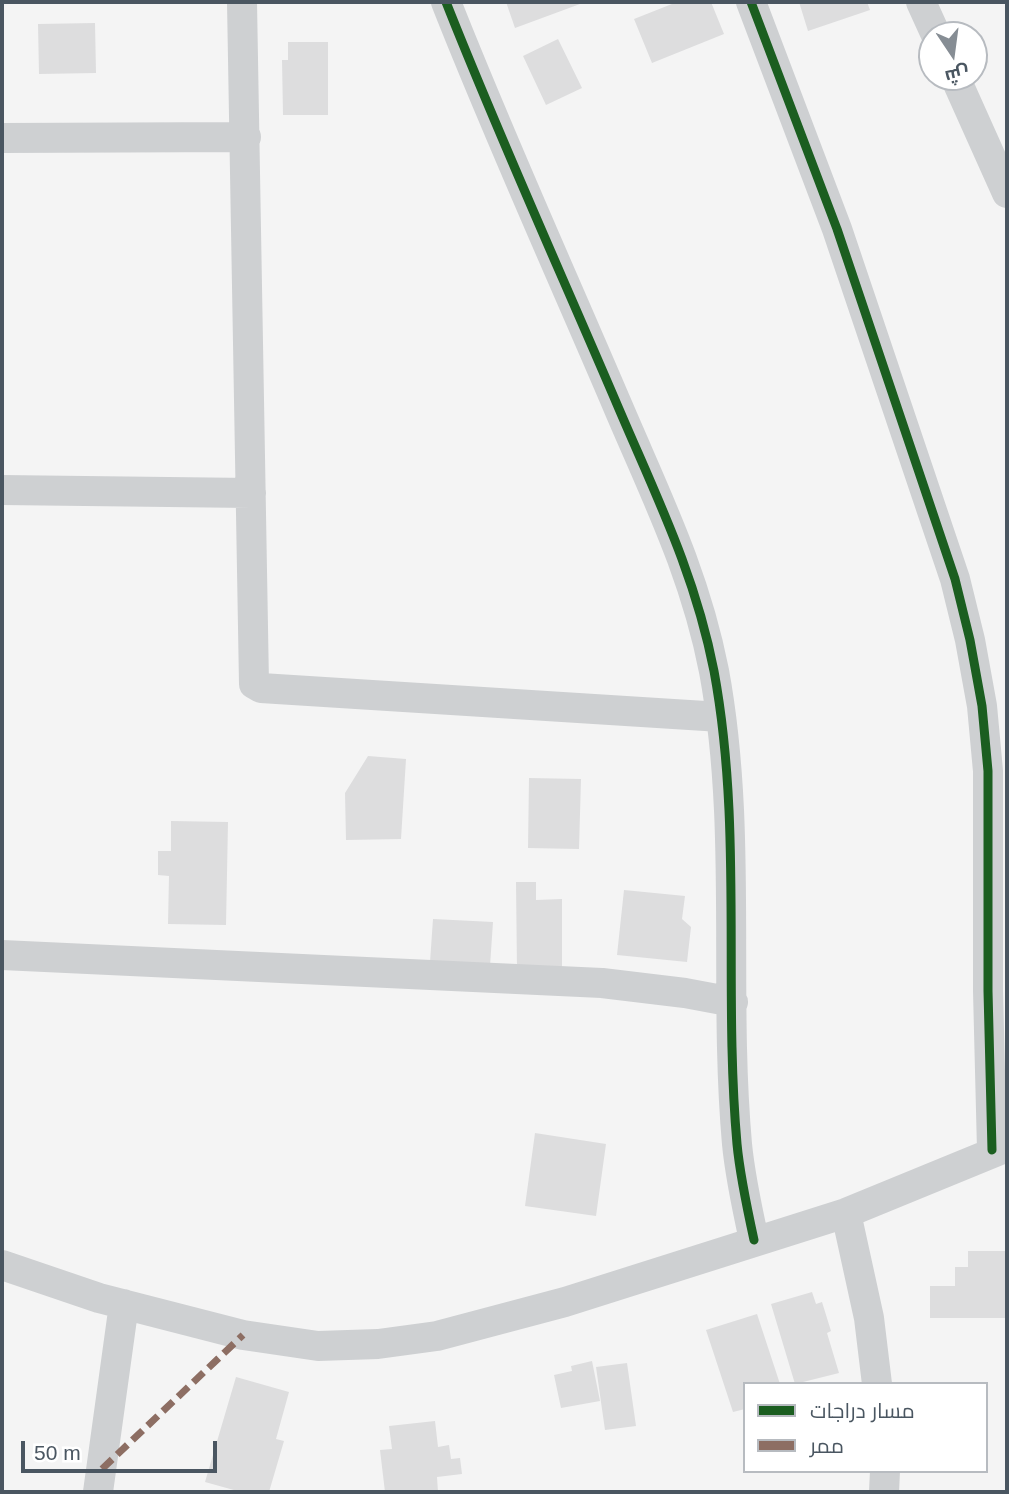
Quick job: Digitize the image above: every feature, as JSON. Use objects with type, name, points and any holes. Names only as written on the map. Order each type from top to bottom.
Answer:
[{"type":"street","points":[[242,2],[253,675],[257,687],[722,717]]},
{"type":"street","points":[[446,2],[520,181],[686,563],[706,632],[722,717],[732,846],[732,1069],[737,1147],[754,1240]]},
{"type":"street","points":[[2,1265],[124,1304],[243,1335],[318,1346],[378,1344],[437,1336],[565,1302],[846,1213],[1000,1148],[988,991],[988,771],[982,706],[970,640],[955,579],[837,229],[751,2]]},
{"type":"street","points":[[921,2],[930,21]]},
{"type":"street","points":[[962,91],[1007,193]]},
{"type":"street","points":[[2,138],[246,137]]},
{"type":"street","points":[[2,490],[251,493]]},
{"type":"street","points":[[2,955],[602,983],[645,987],[733,1002]]},
{"type":"street","points":[[846,1213],[869,1318],[877,1382]]},
{"type":"street","points":[[98,1492],[124,1304]]},
{"type":"street","points":[[884,1492],[885,1473]]},
{"type":"building","points":[[506,2],[579,2],[580,4],[515,28]]},
{"type":"building","points":[[677,2],[711,2],[724,34],[652,63],[634,19]]},
{"type":"building","points":[[799,2],[867,2],[870,10],[808,31]]},
{"type":"building","points":[[95,23],[96,73],[39,74],[38,24]]},
{"type":"building","points":[[558,39],[582,88],[546,105],[523,56]]},
{"type":"building","points":[[288,42],[328,42],[328,115],[283,115],[282,60],[288,60]]},
{"type":"building","points":[[368,756],[406,759],[401,839],[346,840],[345,793]]},
{"type":"building","points":[[529,778],[581,779],[579,849],[528,848]]},
{"type":"building","points":[[171,821],[228,822],[226,925],[168,924],[169,876],[158,875],[158,851],[171,851]]},
{"type":"building","points":[[516,882],[536,882],[536,900],[562,899],[562,971],[517,971]]},
{"type":"building","points":[[624,890],[685,896],[682,919],[691,927],[687,962],[617,955]]},
{"type":"building","points":[[433,919],[493,922],[490,966],[430,962]]},
{"type":"building","points":[[535,1133],[606,1144],[596,1216],[525,1206]]},
{"type":"building","points":[[968,1251],[1007,1251],[1007,1318],[930,1318],[930,1286],[955,1286],[955,1267],[968,1267]]},
{"type":"building","points":[[812,1292],[816,1304],[822,1302],[831,1331],[827,1333],[839,1373],[794,1382],[771,1304]]},
{"type":"building","points":[[757,1314],[779,1382],[743,1382],[743,1410],[733,1412],[706,1330]]},
{"type":"building","points":[[592,1361],[600,1401],[561,1408],[554,1375],[572,1371],[571,1366]]},
{"type":"building","points":[[627,1363],[636,1426],[605,1430],[596,1367]]},
{"type":"building","points":[[236,1377],[289,1392],[276,1439],[284,1441],[269,1492],[241,1492],[205,1482]]},
{"type":"building","points":[[435,1421],[438,1447],[449,1445],[451,1459],[460,1458],[462,1474],[437,1477],[438,1492],[385,1492],[380,1450],[392,1449],[389,1426]]},
{"type":"building","points":[[958,1490],[958,1492],[919,1492]]},
{"type":"marked path","points":[[102,1469],[243,1335]]},
{"type":"cycle path","points":[[446,2],[509,155],[661,505],[686,569],[706,636],[723,730],[728,789],[733,1085],[738,1156],[754,1240]]},
{"type":"cycle path","points":[[751,2],[837,229],[955,579],[970,640],[982,706],[988,771],[988,991],[992,1150]]}]
